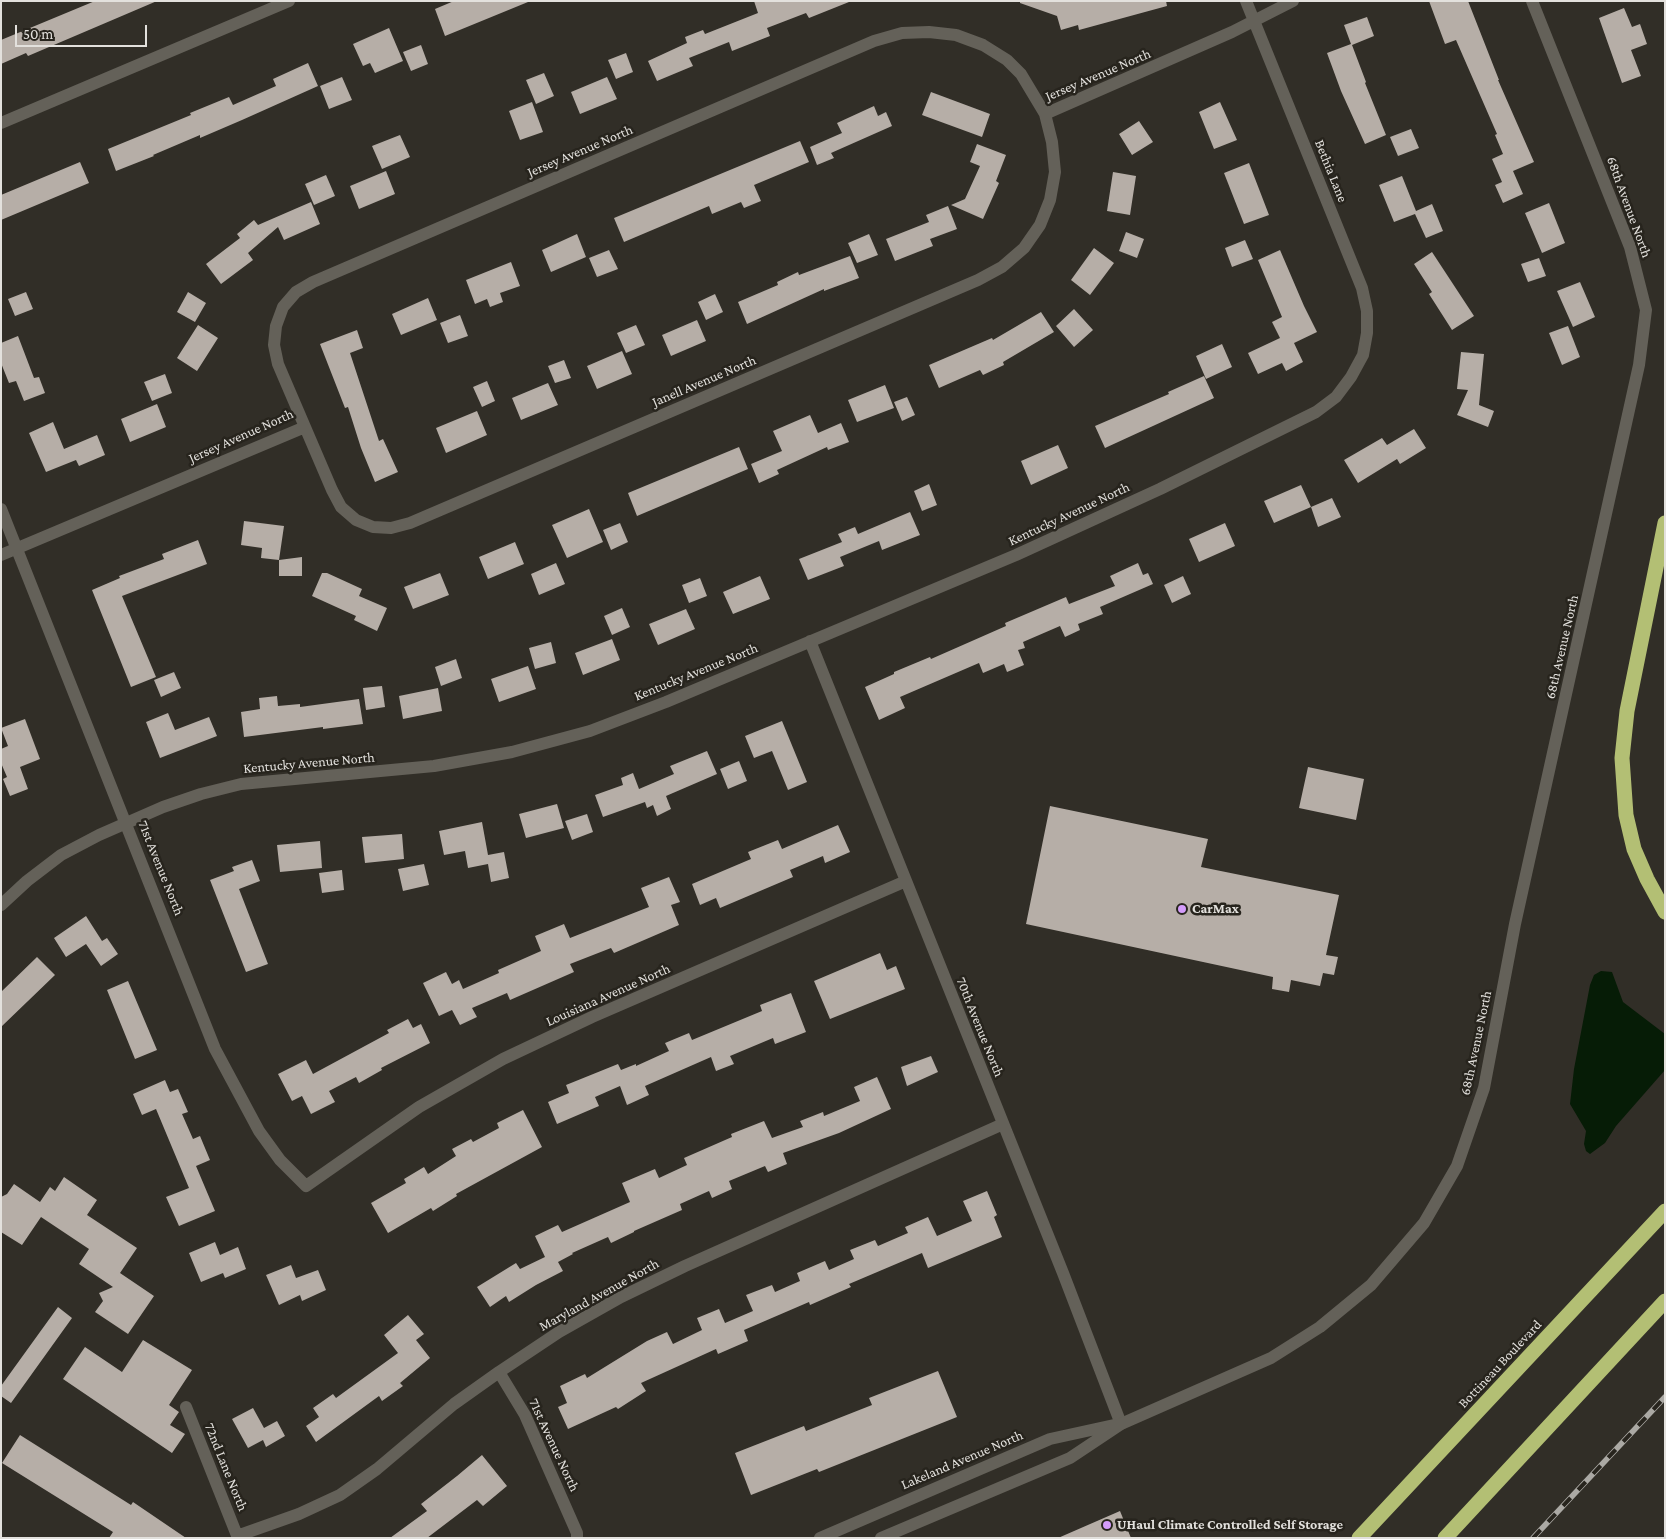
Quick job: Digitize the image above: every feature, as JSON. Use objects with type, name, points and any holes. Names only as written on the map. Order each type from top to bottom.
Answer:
[{"type":"highway","points":[[1665,523],[1627,711],[1622,758],[1626,816],[1634,849],[1647,879],[1665,912]]},
{"type":"highway","name":"Bottineau Boulevard","points":[[1359,1538],[1665,1210]]},
{"type":"highway","points":[[1445,1538],[1665,1301]]},
{"type":"street","points":[[1,123],[289,1]]},
{"type":"street","name":"Bethia Lane","points":[[1246,1],[1362,288],[1367,333],[1363,355]]},
{"type":"street","name":"Jersey Avenue North","points":[[1,554],[305,427],[278,364],[274,345],[276,326],[283,307],[296,292],[313,282],[874,41],[902,33],[929,32],[956,35],[983,45],[1007,60],[1021,74],[1045,114],[1169,60],[1294,1]]},
{"type":"street","name":"68th Avenue North","points":[[1371,1285],[1424,1223],[1456,1166],[1484,1088],[1515,924],[1639,365],[1644,329],[1646,310],[1630,247],[1532,1]]},
{"type":"street","name":"Janell Avenue North","points":[[305,427],[341,507],[356,520],[373,527],[392,528],[420,520],[978,280],[1002,267],[1024,248],[1040,225],[1050,200],[1055,172],[1052,142],[1045,114]]},
{"type":"street","name":"Kentucky Avenue North","points":[[1,905],[27,881],[61,855],[126,823],[201,794],[241,784],[434,766],[521,750],[598,728],[666,702],[1016,556],[1160,489],[1302,419],[1316,412],[1336,397],[1351,377],[1363,355]]},
{"type":"street","name":"71st Avenue North","points":[[1,509],[216,1049],[258,1131],[280,1160],[306,1186],[337,1163]]},
{"type":"street","name":"70th Avenue North","points":[[810,641],[1063,1273],[1121,1424]]},
{"type":"street","name":"Louisiana Avenue North","points":[[337,1163],[419,1108],[503,1060],[592,1017],[906,881]]},
{"type":"street","name":"Maryland Avenue North","points":[[237,1537],[299,1514],[340,1494],[377,1469],[454,1404],[499,1372],[559,1332],[621,1297],[685,1266],[1003,1124]]},
{"type":"street","name":"Lakeland Avenue North","points":[[881,1538],[1070,1458],[1121,1424],[1271,1358],[1320,1327],[1371,1285]]},
{"type":"street","name":"71st Avenue North","points":[[499,1372],[525,1415],[580,1536]]},
{"type":"street","name":"72nd Lane North","points":[[186,1407],[237,1537]]},
{"type":"street","name":"Lakeland Avenue North","points":[[820,1538],[1050,1439],[1121,1424]]},
{"type":"shaded area","points":[[1601,971],[1612,972],[1623,1002],[1665,1034],[1665,1070],[1616,1126],[1605,1143],[1590,1154],[1586,1151],[1584,1144],[1586,1131],[1570,1104],[1574,1069],[1590,985],[1594,975]]},
{"type":"building","points":[[95,1],[157,1],[28,56],[26,53],[1,64],[1,40]]},
{"type":"building","points":[[454,1],[528,2],[445,36],[435,9]]},
{"type":"building","points":[[754,1],[849,2],[809,18],[806,13],[767,28],[770,36],[732,51],[729,42],[689,58],[693,66],[657,81],[648,61],[687,43],[685,37],[703,30],[705,34],[758,13]]},
{"type":"building","points":[[1020,1],[1166,1],[1167,6],[1079,30],[1078,25],[1061,30],[1057,16],[1020,3]]},
{"type":"building","points":[[1429,1],[1468,1],[1498,80],[1534,162],[1513,171],[1523,194],[1503,203],[1495,185],[1502,182],[1492,159],[1503,154],[1495,135],[1497,134],[1456,40],[1445,44]]},
{"type":"building","points":[[1624,8],[1632,27],[1640,24],[1647,44],[1631,50],[1641,76],[1622,83],[1599,18]]},
{"type":"building","points":[[1367,17],[1374,36],[1352,45],[1386,135],[1365,144],[1341,91],[1327,53],[1351,44],[1344,25]]},
{"type":"building","points":[[389,28],[403,61],[375,73],[370,63],[363,66],[353,44]]},
{"type":"building","points":[[421,45],[428,64],[411,71],[403,52]]},
{"type":"building","points":[[626,53],[633,72],[616,79],[608,60]]},
{"type":"building","points":[[308,63],[318,86],[200,138],[200,135],[116,171],[108,149],[191,115],[190,113],[229,97],[233,105],[276,86],[273,79]]},
{"type":"building","points":[[544,73],[554,96],[536,104],[526,80]]},
{"type":"building","points":[[342,77],[352,100],[329,109],[320,86]]},
{"type":"building","points":[[607,77],[617,99],[580,114],[571,92]]},
{"type":"building","points":[[931,92],[990,114],[982,137],[922,115]]},
{"type":"building","points":[[532,102],[543,132],[520,140],[509,111]]},
{"type":"building","points":[[1220,102],[1237,140],[1214,149],[1199,112]]},
{"type":"building","points":[[874,106],[878,116],[886,112],[892,126],[831,153],[834,158],[817,165],[810,147],[842,133],[837,123]]},
{"type":"building","points":[[1139,121],[1153,142],[1132,155],[1119,134]]},
{"type":"building","points":[[1411,129],[1419,148],[1398,156],[1390,137]]},
{"type":"building","points":[[400,135],[410,157],[382,169],[372,146]]},
{"type":"building","points":[[800,141],[809,162],[754,185],[761,201],[744,208],[741,202],[712,214],[709,206],[624,242],[614,218]]},
{"type":"building","points":[[977,144],[1006,155],[996,181],[999,183],[983,219],[951,205],[965,199],[980,166],[970,162]]},
{"type":"building","points":[[80,162],[89,183],[1,220],[1,195]]},
{"type":"building","points":[[1249,163],[1269,215],[1244,224],[1224,173]]},
{"type":"building","points":[[386,171],[395,194],[359,209],[350,186]]},
{"type":"building","points":[[1113,172],[1136,176],[1130,215],[1107,211]]},
{"type":"building","points":[[326,175],[335,196],[314,205],[305,184]]},
{"type":"building","points":[[1402,176],[1416,211],[1432,204],[1443,231],[1426,238],[1415,214],[1394,222],[1379,185]]},
{"type":"building","points":[[311,202],[320,224],[284,240],[278,227],[248,253],[253,260],[221,284],[206,264],[240,238],[237,234],[254,220],[258,225]]},
{"type":"building","points":[[1549,203],[1565,243],[1542,253],[1525,213]]},
{"type":"building","points":[[948,206],[957,229],[930,239],[933,246],[895,261],[886,239],[929,222],[926,215]]},
{"type":"building","points":[[1126,232],[1144,239],[1137,258],[1119,251]]},
{"type":"building","points":[[577,234],[586,257],[551,272],[542,250]]},
{"type":"building","points":[[869,234],[878,255],[857,263],[848,243]]},
{"type":"building","points":[[1245,240],[1253,259],[1232,267],[1225,248]]},
{"type":"building","points":[[1094,248],[1114,263],[1090,295],[1071,280]]},
{"type":"building","points":[[609,250],[618,269],[597,277],[589,258]]},
{"type":"building","points":[[1280,250],[1317,332],[1294,343],[1303,362],[1286,371],[1282,363],[1258,374],[1248,353],[1280,338],[1272,322],[1282,317],[1258,260]]},
{"type":"building","points":[[1432,252],[1474,316],[1452,330],[1429,294],[1432,292],[1414,264]]},
{"type":"building","points":[[850,256],[859,278],[824,291],[824,289],[747,324],[738,302],[778,285],[777,282],[798,272],[799,275]]},
{"type":"building","points":[[1539,258],[1546,276],[1528,282],[1521,264]]},
{"type":"building","points":[[511,262],[520,286],[500,293],[503,302],[490,307],[487,299],[475,304],[466,280]]},
{"type":"building","points":[[1580,282],[1595,317],[1573,327],[1557,291]]},
{"type":"building","points":[[26,292],[33,309],[15,316],[8,299]]},
{"type":"building","points":[[188,292],[206,303],[195,322],[177,312]]},
{"type":"building","points":[[715,294],[723,312],[706,320],[698,302]]},
{"type":"building","points":[[428,298],[437,320],[401,335],[392,314]]},
{"type":"building","points":[[1074,309],[1093,330],[1074,347],[1056,326]]},
{"type":"building","points":[[1041,312],[1054,332],[1003,362],[1004,365],[983,375],[980,370],[939,388],[929,365],[992,338],[993,340]]},
{"type":"building","points":[[460,315],[468,336],[448,343],[440,323]]},
{"type":"building","points":[[697,320],[706,341],[671,356],[662,335]]},
{"type":"building","points":[[198,325],[218,338],[197,371],[177,358]]},
{"type":"building","points":[[636,325],[645,345],[626,353],[617,333]]},
{"type":"building","points":[[1568,326],[1580,357],[1562,365],[1549,333]]},
{"type":"building","points":[[357,330],[363,348],[350,353],[379,441],[383,439],[398,472],[375,482],[361,448],[348,407],[345,408],[320,344]]},
{"type":"building","points":[[18,336],[34,378],[39,377],[45,393],[24,401],[16,381],[9,383],[1,363],[1,343]]},
{"type":"building","points":[[1222,344],[1232,367],[1206,379],[1196,356]]},
{"type":"building","points":[[622,351],[632,374],[597,389],[587,366]]},
{"type":"building","points":[[1461,352],[1484,354],[1479,405],[1494,411],[1488,427],[1457,415],[1468,390],[1457,389]]},
{"type":"building","points":[[564,360],[571,378],[555,383],[548,366]]},
{"type":"building","points":[[165,374],[172,393],[152,401],[144,382]]},
{"type":"building","points":[[1204,376],[1214,398],[1105,448],[1095,426],[1169,394],[1168,392]]},
{"type":"building","points":[[487,381],[495,401],[482,407],[473,387]]},
{"type":"building","points":[[548,383],[558,405],[521,420],[512,398]]},
{"type":"building","points":[[885,385],[894,408],[857,422],[848,400]]},
{"type":"building","points":[[907,397],[915,415],[902,421],[894,402]]},
{"type":"building","points":[[157,404],[166,427],[130,442],[121,419]]},
{"type":"building","points":[[477,411],[487,435],[446,453],[436,428]]},
{"type":"building","points":[[810,415],[818,433],[841,423],[849,442],[828,450],[827,447],[777,470],[779,474],[759,483],[751,464],[782,451],[773,431]]},
{"type":"building","points":[[53,422],[64,449],[97,435],[105,455],[79,466],[76,460],[46,472],[29,433]]},
{"type":"building","points":[[1414,429],[1426,448],[1400,464],[1397,459],[1358,483],[1344,460],[1382,438],[1387,445]]},
{"type":"building","points":[[1058,445],[1068,468],[1031,485],[1021,461]]},
{"type":"building","points":[[739,447],[748,469],[637,516],[628,493]]},
{"type":"building","points":[[929,484],[937,505],[922,511],[914,491]]},
{"type":"building","points":[[1301,485],[1311,507],[1274,523],[1264,501]]},
{"type":"building","points":[[1332,498],[1341,517],[1318,527],[1311,507]]},
{"type":"building","points":[[589,509],[603,542],[567,558],[552,525]]},
{"type":"building","points":[[910,512],[920,535],[882,550],[879,541],[840,557],[844,566],[808,580],[799,559],[842,542],[838,534],[855,527],[858,534]]},
{"type":"building","points":[[244,521],[284,526],[279,560],[261,558],[262,548],[241,545]]},
{"type":"building","points":[[620,523],[628,542],[611,550],[603,530]]},
{"type":"building","points":[[1225,523],[1235,546],[1199,562],[1189,539]]},
{"type":"building","points":[[198,540],[207,564],[122,596],[156,677],[131,687],[92,590],[120,578],[119,576],[164,559],[162,554]]},
{"type":"building","points":[[515,542],[524,564],[488,579],[479,557]]},
{"type":"building","points":[[302,557],[302,576],[279,576],[279,560]]},
{"type":"building","points":[[556,563],[565,584],[539,595],[531,574]]},
{"type":"building","points":[[1138,563],[1143,575],[1148,573],[1153,584],[1100,607],[1103,614],[1078,624],[1080,630],[1065,637],[1060,626],[1023,642],[1025,648],[1018,650],[1024,665],[1007,672],[1004,664],[983,673],[979,663],[900,697],[905,708],[879,720],[865,687],[894,674],[894,672],[930,657],[931,659],[1006,626],[1005,623],[1066,597],[1069,604],[1115,586],[1110,576]]},
{"type":"building","points":[[322,573],[327,573],[362,589],[359,596],[387,608],[377,631],[354,620],[356,616],[312,596]]},
{"type":"building","points":[[440,573],[449,595],[413,609],[404,587]]},
{"type":"building","points":[[760,576],[770,599],[733,614],[723,592]]},
{"type":"building","points":[[1183,576],[1191,594],[1172,603],[1164,585]]},
{"type":"building","points":[[700,578],[707,596],[689,603],[682,585]]},
{"type":"building","points":[[622,608],[630,627],[612,635],[604,616]]},
{"type":"building","points":[[686,609],[695,629],[658,645],[649,624]]},
{"type":"building","points":[[612,639],[620,660],[583,675],[575,653]]},
{"type":"building","points":[[551,642],[556,663],[535,669],[529,648]]},
{"type":"building","points":[[456,659],[462,678],[441,686],[435,667]]},
{"type":"building","points":[[528,666],[536,689],[499,702],[491,679]]},
{"type":"building","points":[[174,672],[181,688],[161,697],[154,680]]},
{"type":"building","points":[[382,686],[385,707],[366,710],[363,688]]},
{"type":"building","points":[[438,688],[442,711],[403,719],[399,696]]},
{"type":"building","points":[[277,696],[278,706],[300,704],[300,707],[359,699],[363,724],[244,737],[241,712],[260,709],[259,698]]},
{"type":"building","points":[[168,713],[175,730],[209,717],[217,736],[160,758],[146,722]]},
{"type":"building","points":[[25,719],[40,759],[20,767],[28,789],[10,796],[3,779],[7,777],[1,763],[1,749],[8,746],[1,728]]},
{"type":"building","points":[[782,721],[807,782],[788,790],[772,751],[754,758],[745,736]]},
{"type":"building","points":[[707,751],[717,774],[666,796],[671,809],[657,816],[653,805],[647,808],[645,802],[603,817],[595,795],[623,785],[621,778],[633,773],[639,789],[674,774],[670,766]]},
{"type":"building","points":[[739,761],[747,781],[728,789],[720,769]]},
{"type":"building","points":[[1308,767],[1364,779],[1356,820],[1299,808]]},
{"type":"building","points":[[557,804],[564,828],[526,838],[519,814]]},
{"type":"building","name":"CarMax","points":[[1050,806],[1208,839],[1201,867],[1339,895],[1326,955],[1338,957],[1334,975],[1323,973],[1320,986],[1291,980],[1289,992],[1272,989],[1273,977],[1026,924]]},
{"type":"building","points":[[587,814],[593,832],[572,840],[565,821]]},
{"type":"building","points":[[482,822],[488,855],[504,852],[509,878],[491,882],[488,864],[468,868],[465,851],[444,855],[439,831]]},
{"type":"building","points":[[838,825],[850,852],[825,863],[823,856],[790,870],[793,877],[720,908],[716,898],[700,905],[692,884],[751,859],[748,852],[778,840],[782,849]]},
{"type":"building","points":[[402,834],[404,859],[365,863],[362,837]]},
{"type":"building","points":[[320,841],[322,868],[280,872],[277,845]]},
{"type":"building","points":[[252,860],[260,881],[239,889],[268,964],[246,972],[210,880],[234,871],[232,867]]},
{"type":"building","points":[[424,864],[429,885],[403,891],[398,869]]},
{"type":"building","points":[[342,870],[344,890],[322,893],[319,873]]},
{"type":"building","points":[[669,877],[680,902],[671,905],[679,925],[614,953],[611,948],[570,964],[574,972],[510,1000],[507,993],[472,1008],[477,1017],[460,1025],[452,1010],[439,1016],[423,983],[446,972],[452,984],[459,980],[463,989],[499,973],[498,970],[541,951],[535,936],[564,924],[570,938],[649,907],[641,888]]},
{"type":"building","points":[[86,916],[102,941],[107,938],[118,954],[101,966],[86,944],[66,957],[54,938]]},
{"type":"building","points":[[880,953],[887,970],[896,966],[905,989],[830,1019],[814,981]]},
{"type":"building","points":[[37,957],[55,975],[1,1027],[1,992]]},
{"type":"building","points":[[128,981],[157,1050],[135,1059],[107,990]]},
{"type":"building","points":[[791,993],[806,1032],[775,1044],[773,1038],[730,1056],[734,1064],[716,1071],[711,1057],[645,1086],[649,1095],[627,1105],[620,1086],[595,1097],[599,1106],[557,1124],[548,1102],[569,1093],[566,1085],[618,1064],[621,1070],[636,1064],[636,1066],[669,1051],[665,1043],[689,1033],[692,1040],[762,1011],[760,1005]]},
{"type":"building","points":[[408,1019],[413,1028],[421,1024],[430,1043],[381,1068],[382,1070],[359,1083],[356,1077],[329,1091],[335,1102],[311,1114],[302,1096],[292,1101],[278,1074],[306,1060],[313,1074],[389,1033],[387,1030]]},
{"type":"building","points":[[931,1056],[938,1072],[907,1086],[901,1067]]},
{"type":"building","points":[[877,1077],[891,1109],[839,1133],[783,1153],[787,1164],[768,1172],[765,1166],[729,1181],[732,1189],[712,1198],[709,1191],[680,1204],[682,1210],[611,1243],[608,1237],[572,1253],[558,1262],[563,1271],[509,1302],[506,1296],[490,1307],[477,1287],[516,1263],[520,1269],[545,1257],[535,1236],[558,1225],[562,1232],[630,1202],[622,1183],[655,1169],[659,1178],[687,1165],[684,1158],[732,1137],[731,1134],[764,1121],[772,1138],[803,1127],[800,1121],[823,1112],[824,1116],[860,1101],[854,1087]]},
{"type":"building","points":[[165,1080],[170,1092],[178,1089],[188,1112],[182,1114],[193,1139],[200,1136],[210,1160],[196,1166],[215,1211],[179,1226],[166,1197],[189,1188],[156,1109],[142,1115],[133,1094]]},
{"type":"building","points":[[523,1110],[542,1147],[456,1194],[457,1196],[433,1211],[431,1208],[388,1233],[371,1203],[406,1183],[404,1179],[424,1167],[428,1174],[456,1156],[452,1149],[471,1139],[473,1142],[499,1128],[497,1123]]},
{"type":"building","points":[[64,1177],[97,1200],[87,1215],[137,1248],[120,1273],[154,1296],[128,1334],[95,1312],[103,1301],[99,1293],[113,1287],[79,1264],[89,1249],[41,1217],[22,1245],[1,1232],[1,1197],[7,1194],[14,1184],[40,1202],[50,1187],[55,1191]]},
{"type":"building","points":[[987,1191],[997,1215],[994,1217],[1002,1237],[928,1268],[922,1253],[849,1284],[851,1287],[810,1305],[809,1302],[744,1330],[748,1341],[718,1354],[716,1349],[641,1383],[646,1391],[618,1409],[616,1407],[568,1429],[558,1407],[567,1403],[560,1386],[585,1374],[587,1378],[647,1341],[667,1332],[673,1344],[702,1330],[697,1318],[719,1309],[725,1323],[753,1311],[746,1295],[772,1285],[775,1292],[800,1281],[797,1273],[825,1261],[829,1270],[854,1259],[850,1250],[875,1240],[878,1246],[908,1233],[905,1227],[928,1217],[937,1236],[972,1221],[963,1201]]},
{"type":"building","points":[[215,1242],[220,1255],[238,1247],[246,1269],[225,1278],[223,1273],[201,1282],[189,1253]]},
{"type":"building","points":[[291,1265],[296,1278],[318,1270],[326,1290],[302,1301],[300,1295],[279,1305],[266,1275]]},
{"type":"building","points":[[58,1307],[72,1318],[11,1403],[1,1396],[1,1386]]},
{"type":"building","points":[[408,1315],[424,1334],[416,1340],[430,1358],[400,1383],[403,1386],[382,1401],[379,1396],[316,1442],[306,1426],[319,1417],[313,1408],[333,1394],[336,1398],[398,1353],[384,1335]]},
{"type":"building","points":[[143,1340],[192,1370],[169,1405],[179,1412],[170,1425],[185,1434],[172,1453],[63,1379],[85,1347],[122,1372]]},
{"type":"building","points":[[938,1371],[957,1417],[819,1472],[817,1469],[751,1495],[735,1453],[804,1426],[806,1431],[872,1405],[869,1398]]},
{"type":"building","points":[[253,1408],[264,1428],[277,1421],[285,1436],[266,1447],[263,1440],[248,1448],[232,1419]]},
{"type":"building","points":[[20,1435],[131,1505],[133,1502],[186,1538],[109,1538],[113,1532],[2,1463]]},
{"type":"building","points":[[482,1455],[507,1486],[483,1506],[477,1500],[427,1538],[390,1538],[427,1511],[421,1504]]},
{"type":"building","name":"UHaul Climate Controlled Self Storage","points":[[1120,1511],[1131,1538],[1058,1538]]},
{"type":"railway","points":[[1533,1538],[1665,1397]]},
{"type":"place","name":"CarMax","points":[[1182,909]]},
{"type":"place","name":"UHaul Climate Controlled Self Storage","points":[[1107,1525]]}]
